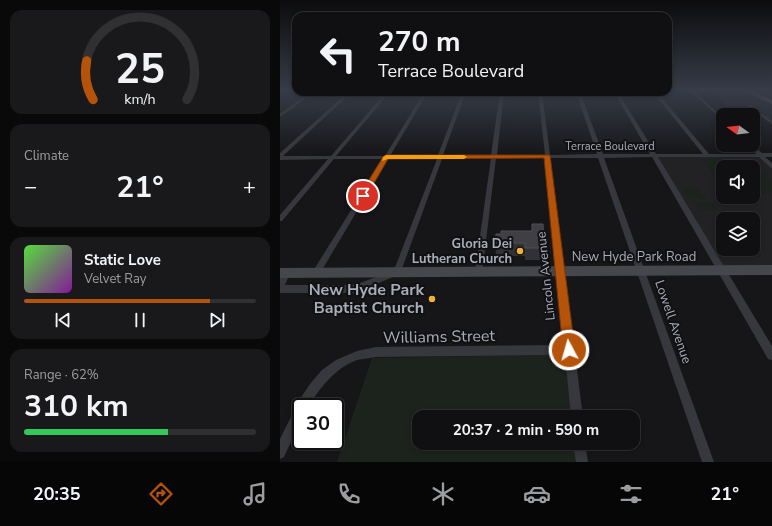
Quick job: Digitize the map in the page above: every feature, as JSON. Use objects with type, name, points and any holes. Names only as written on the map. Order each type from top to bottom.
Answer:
[{"type":"main road","name":"New Hyde Park Road","points":[[282,275],[397,272],[772,270]]},
{"type":"street","points":[[280,157],[329,112]]},
{"type":"street","points":[[280,219],[371,112]]},
{"type":"street","points":[[316,273],[414,112]]},
{"type":"street","points":[[282,275],[280,289],[355,289],[397,272],[457,112]]},
{"type":"street","points":[[479,272],[500,112]]},
{"type":"street","name":"Lincoln Avenue","points":[[542,112],[575,410]]},
{"type":"street","name":"Lowell Avenue","points":[[585,112],[708,462]]},
{"type":"street","points":[[628,112],[772,355]]},
{"type":"street","points":[[671,112],[708,156]]},
{"type":"street","points":[[757,112],[772,123]]},
{"type":"street","points":[[758,152],[772,166]]},
{"type":"street","name":"Terrace Boulevard","points":[[280,157],[772,155]]},
{"type":"street","name":"Williams Street","points":[[280,453],[306,397],[318,381],[329,371],[347,360],[368,353],[569,350]]},
{"type":"street","points":[[580,450],[582,462]]},
{"type":"shaded area","points":[[760,112],[772,112],[772,122],[760,113]]},
{"type":"shaded area","points":[[655,156],[761,156],[772,167],[772,270],[722,270]]},
{"type":"shaded area","points":[[702,159],[729,160],[716,160],[716,174],[712,173]]},
{"type":"shaded area","points":[[760,172],[765,172],[772,179],[772,193],[760,193]]},
{"type":"shaded area","points":[[682,188],[698,188],[705,199],[688,199]]},
{"type":"shaded area","points":[[694,201],[713,203],[717,209],[716,211],[699,210]]},
{"type":"shaded area","points":[[565,355],[571,410],[412,410],[412,450],[576,450],[577,462],[337,462],[341,450],[344,450],[344,441],[372,358]]},
{"type":"building","points":[[532,224],[543,224],[544,248],[525,248],[525,243],[495,243],[496,234],[501,234],[501,231],[532,231]]},
{"type":"slow traffic","points":[[385,160],[386,157],[464,157]]},
{"type":"place","name":"Gloria Dei Lutheran Church","points":[[520,251]]},
{"type":"place","name":"New Hyde Park Baptist Church","points":[[432,299]]},
{"type":"route","points":[[363,196],[386,157],[548,156],[569,350]]}]
